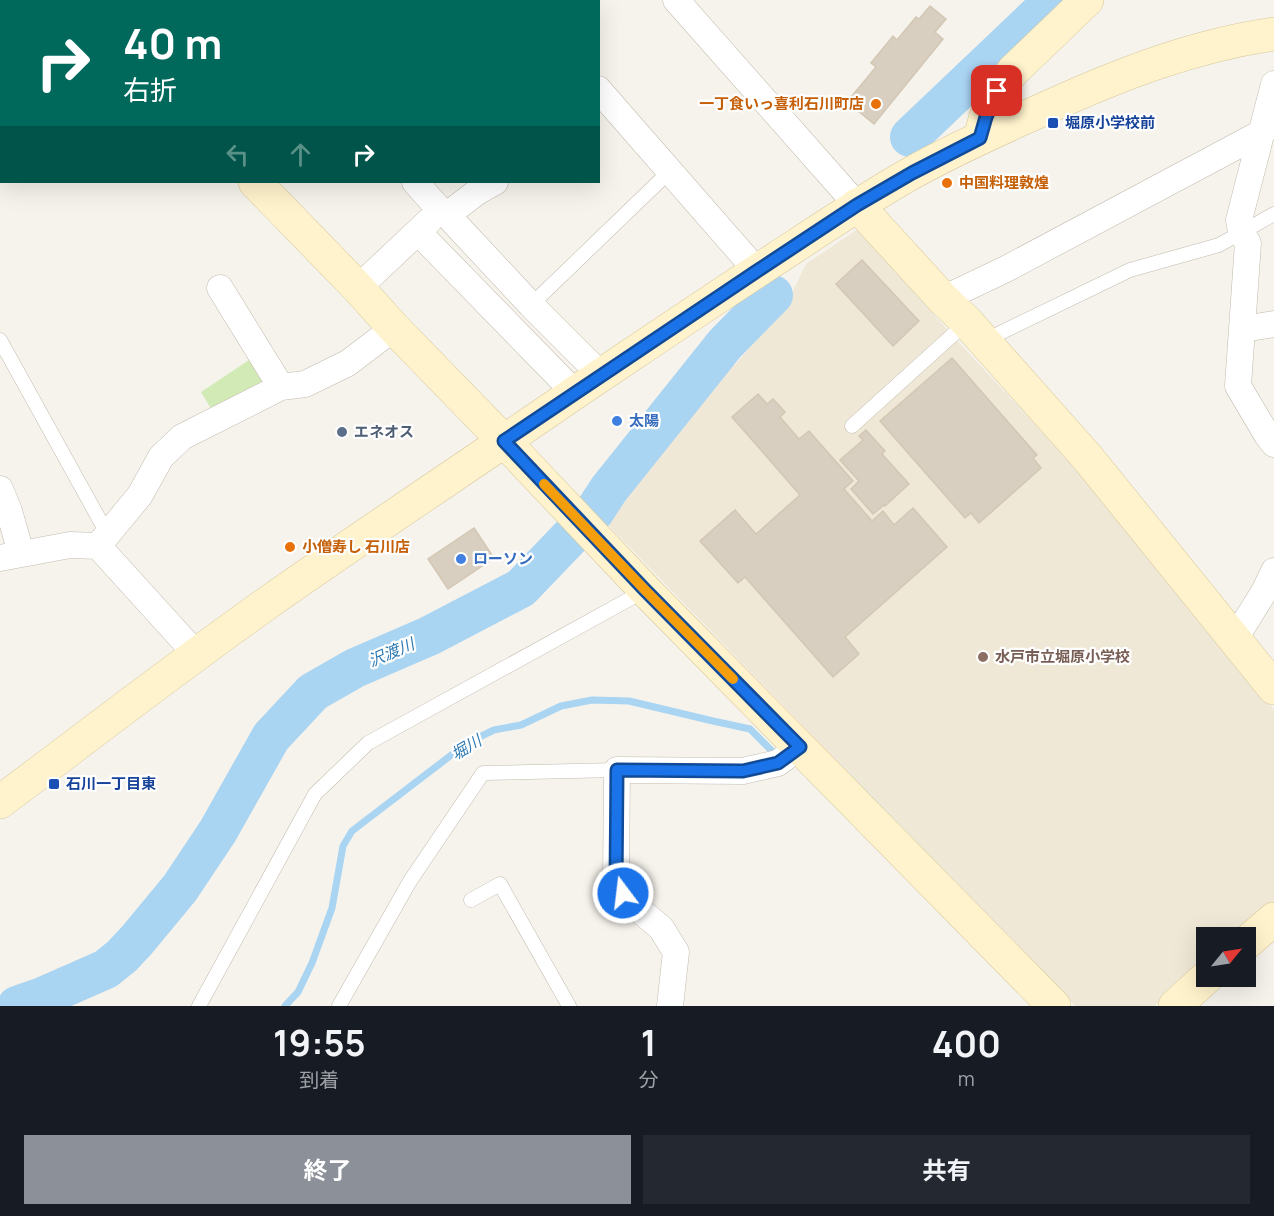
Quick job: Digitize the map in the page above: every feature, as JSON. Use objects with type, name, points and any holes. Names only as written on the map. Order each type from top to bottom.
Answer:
[{"type":"street","points":[[676,0],[857,205],[1087,457],[1274,688]]},
{"type":"street","points":[[980,138],[997,91],[1013,71],[1087,0]]},
{"type":"street","points":[[0,802],[267,603],[588,384],[857,205],[980,138],[1063,100],[1164,60],[1248,38],[1274,34]]},
{"type":"street","points":[[1274,84],[1239,219],[1241,232],[1248,243],[1238,386],[1274,444]]},
{"type":"street","points":[[600,91],[757,271]]},
{"type":"street","points":[[944,299],[1006,269],[1263,132]]},
{"type":"street","points":[[256,183],[504,441],[570,513],[1054,1006]]},
{"type":"street","points":[[416,183],[531,305],[588,384]]},
{"type":"street","points":[[358,288],[443,212],[493,183]]},
{"type":"street","points":[[418,232],[588,384]]},
{"type":"street","points":[[220,288],[281,387]]},
{"type":"street","points":[[1243,329],[1274,324]]},
{"type":"street","points":[[0,489],[9,512],[10,555],[103,540],[140,495],[160,457],[183,437],[281,387],[304,384],[348,363],[394,328]]},
{"type":"street","points":[[103,540],[196,654]]},
{"type":"street","points":[[1234,640],[1264,592],[1274,571]]},
{"type":"street","points":[[670,1006],[676,952],[661,928],[631,903],[616,882],[617,770],[743,771],[778,763],[800,747]]},
{"type":"street","points":[[1256,935],[1274,919]]},
{"type":"street","points":[[1175,1006],[1196,987]]},
{"type":"lane","points":[[531,305],[670,171]]},
{"type":"lane","points":[[852,426],[975,333],[1000,333],[1130,270],[1219,245],[1274,214]]},
{"type":"lane","points":[[0,340],[103,540]]},
{"type":"lane","points":[[199,1006],[315,794],[368,743],[645,590]]},
{"type":"lane","points":[[339,1006],[410,881],[483,772],[617,770]]},
{"type":"lane","points":[[471,900],[500,884],[568,1006]]},
{"type":"shaded area","name":"水戸市立堀原小学校","points":[[858,229],[1079,472],[1274,710],[1274,904],[1247,927],[1196,927],[1196,971],[1155,1006],[1075,1006],[608,525],[625,501],[617,493],[729,362],[735,365],[786,305],[806,264]]},
{"type":"green space","points":[[255,356],[269,379],[213,412],[201,392]]},
{"type":"building","points":[[930,6],[946,19],[935,32],[943,39],[874,124],[847,102],[876,67],[871,63],[893,36],[897,40],[916,17],[919,19]]},
{"type":"building","points":[[862,260],[919,321],[893,346],[836,284]]},
{"type":"building","points":[[952,358],[1037,455],[1033,458],[1041,468],[979,523],[971,513],[965,518],[880,421]]},
{"type":"building","points":[[758,394],[767,404],[773,399],[785,412],[780,417],[799,439],[809,431],[853,481],[844,489],[872,521],[883,511],[894,525],[913,508],[947,547],[845,637],[859,654],[833,677],[745,577],[738,583],[700,541],[735,510],[756,534],[800,495],[732,417]]},
{"type":"building","points":[[866,430],[885,451],[882,454],[909,484],[873,514],[851,489],[859,481],[840,460],[863,440],[859,436]]},
{"type":"building","name":"ローソン","points":[[474,528],[494,558],[448,589],[428,559]]},
{"type":"waterway","name":"沢渡川","points":[[910,137],[1054,0]]},
{"type":"waterway","name":"沢渡川","points":[[17,1006],[106,969],[122,956],[180,888],[218,831],[271,737],[313,692],[355,668],[429,636],[521,588],[594,512],[609,489],[725,344],[773,295]]},
{"type":"waterway","name":"堀川","points":[[285,1006],[298,992],[312,963],[332,908],[343,846],[352,831],[467,743],[494,730],[521,725],[561,706],[592,700],[629,701],[750,729],[775,754]]},
{"type":"slow traffic","points":[[544,484],[733,679]]},
{"type":"place","name":"一丁食いっ喜利石川町店","points":[[876,104]]},
{"type":"place","name":"堀原小学校前","points":[[1053,123]]},
{"type":"place","name":"中国料理敦煌","points":[[947,183]]},
{"type":"place","name":"太陽","points":[[617,421]]},
{"type":"place","name":"エネオス","points":[[342,432]]},
{"type":"place","name":"小僧寿し 石川店","points":[[290,547]]},
{"type":"place","name":"ローソン","points":[[461,559]]},
{"type":"place","name":"水戸市立堀原小学校","points":[[983,657]]},
{"type":"place","name":"石川一丁目東","points":[[54,784]]},
{"type":"route","points":[[623,893],[616,882],[617,770],[743,771],[778,763],[800,747],[570,513],[504,441],[857,205],[980,138],[997,91]]}]
